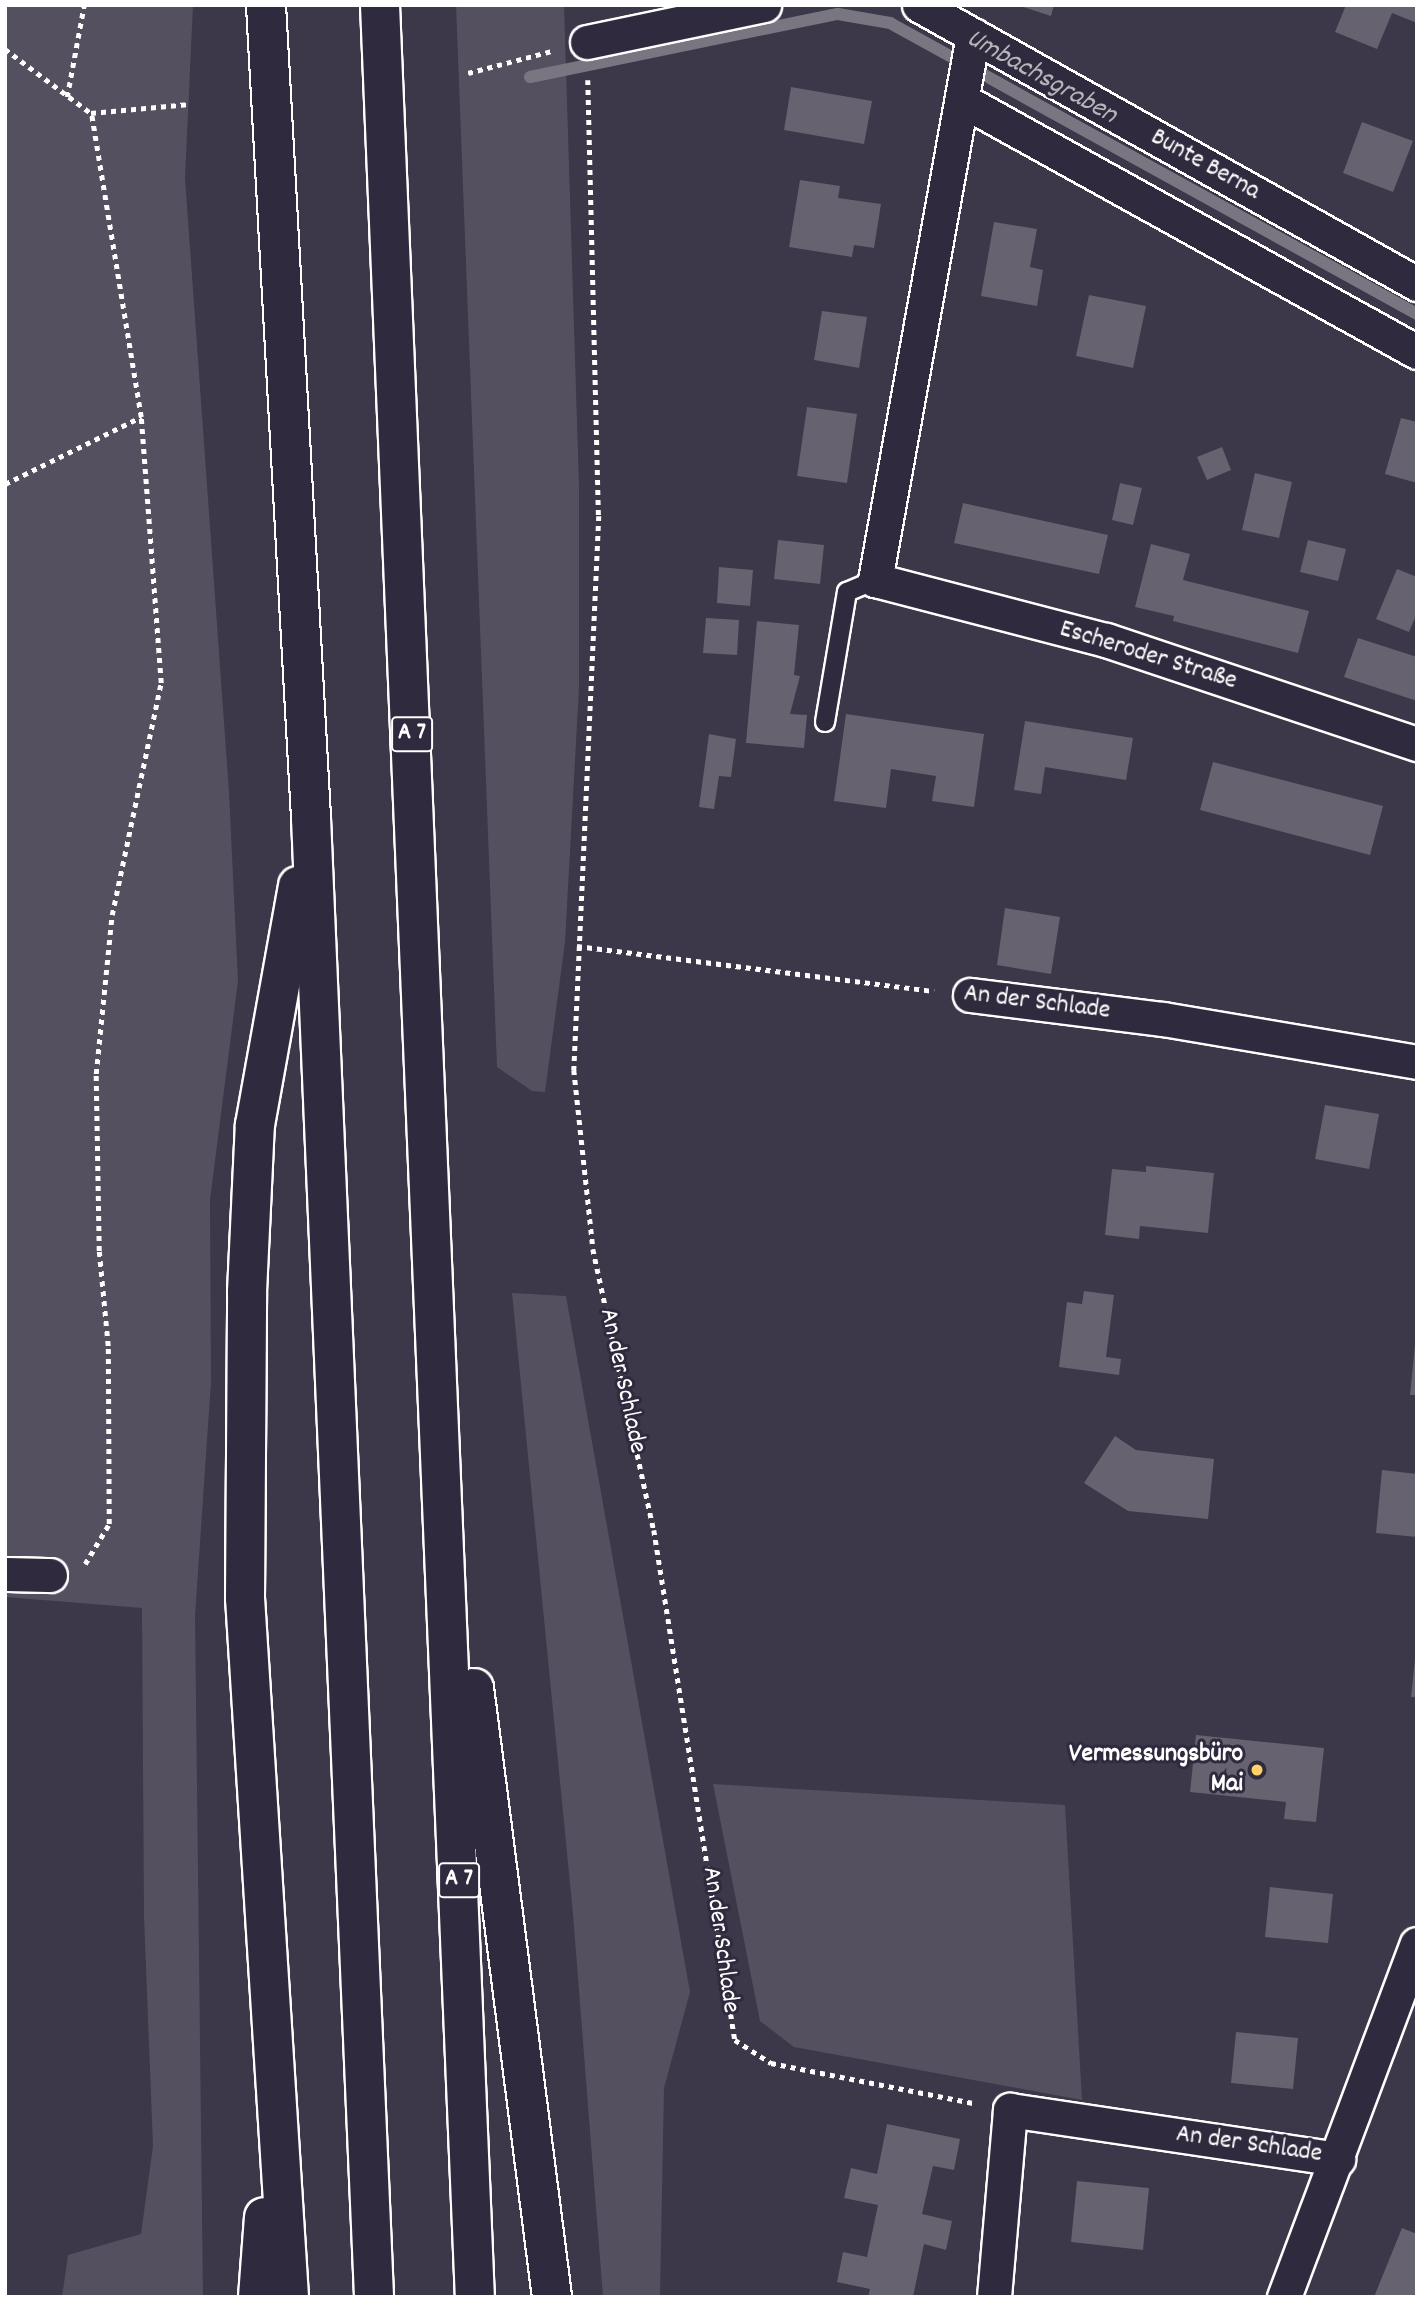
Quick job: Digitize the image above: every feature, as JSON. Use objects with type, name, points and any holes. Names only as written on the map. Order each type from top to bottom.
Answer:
[{"type":"highway","points":[[266,5],[311,818],[374,2297]]},
{"type":"highway","name":"A 7","points":[[380,5],[443,1463],[475,2297]]},
{"type":"highway","points":[[289,2297],[274,2093],[245,1598],[247,1292],[255,1125],[311,818]]},
{"type":"highway","points":[[443,1463],[552,2297]]},
{"type":"highway","points":[[258,2297],[274,2093]]},
{"type":"street","points":[[587,42],[764,5]]},
{"type":"street","name":"Bunte Berna","points":[[919,5],[973,41],[1417,284]]},
{"type":"street","points":[[875,580],[973,41]]},
{"type":"street","points":[[963,92],[1417,352]]},
{"type":"street","name":"Escheroder Straße","points":[[875,580],[1107,639],[1417,744]]},
{"type":"street","name":"An der Schlade","points":[[970,995],[1163,1019],[1417,1062]]},
{"type":"street","points":[[5,1573],[50,1576]]},
{"type":"street","points":[[1284,2297],[1417,1944]]},
{"type":"street","points":[[994,2297],[1010,2110]]},
{"type":"street","name":"An der Schlade","points":[[1010,2110],[1338,2158]]},
{"type":"lane","points":[[825,722],[846,592],[875,580]]},
{"type":"path","points":[[67,97],[84,5]]},
{"type":"path","points":[[468,73],[587,42]]},
{"type":"path","points":[[5,49],[91,113],[190,104]]},
{"type":"path","points":[[577,946],[598,516],[589,91]]},
{"type":"path","points":[[50,1576],[88,1563],[109,1524],[108,1346],[99,1251],[96,1074],[112,915],[161,683],[141,417],[91,113]]},
{"type":"path","points":[[5,484],[141,417]]},
{"type":"path","name":"An der Schlade","points":[[970,995],[577,946],[575,1070],[593,1249],[654,1530],[735,2040],[771,2063],[1010,2110]]},
{"type":"shaded area","points":[[5,5],[193,5],[185,178],[229,792],[238,981],[210,1200],[211,1382],[195,1616],[203,2297],[62,2297],[68,2255],[141,2234],[153,2146],[144,1917],[142,1608],[5,1597]]},
{"type":"shaded area","points":[[456,5],[564,5],[579,487],[579,688],[565,942],[545,1092],[532,1091],[497,1067]]},
{"type":"shaded area","points":[[512,1293],[566,1296],[690,1992],[664,2088],[660,2297],[603,2297],[573,1914]]},
{"type":"shaded area","points":[[713,1784],[1065,1805],[1082,2100],[794,2047],[760,2021]]},
{"type":"building","points":[[1017,5],[1054,5],[1051,16]]},
{"type":"building","points":[[1346,5],[1417,5],[1417,23],[1392,13],[1377,49],[1335,32]]},
{"type":"building","points":[[791,87],[872,101],[864,144],[784,130]]},
{"type":"building","points":[[1362,122],[1413,141],[1393,192],[1343,173]]},
{"type":"building","points":[[800,180],[840,186],[838,198],[881,204],[874,248],[854,245],[852,257],[789,247]]},
{"type":"building","points":[[994,222],[1037,229],[1030,267],[1043,270],[1037,306],[981,296]]},
{"type":"building","points":[[1089,295],[1146,306],[1133,368],[1076,356]]},
{"type":"building","points":[[822,311],[867,317],[859,368],[814,360]]},
{"type":"building","points":[[807,407],[857,414],[847,483],[797,476]]},
{"type":"building","points":[[1401,418],[1417,422],[1417,483],[1385,474]]},
{"type":"building","points":[[1222,447],[1231,470],[1207,480],[1197,457]]},
{"type":"building","points":[[1255,473],[1292,482],[1279,538],[1242,530]]},
{"type":"building","points":[[1120,483],[1142,488],[1133,525],[1112,520]]},
{"type":"building","points":[[963,503],[1108,535],[1099,574],[954,543]]},
{"type":"building","points":[[778,540],[824,545],[820,584],[774,579]]},
{"type":"building","points":[[1308,540],[1346,549],[1338,581],[1300,572]]},
{"type":"building","points":[[1151,544],[1190,554],[1183,580],[1309,611],[1298,653],[1173,621],[1174,616],[1135,607]]},
{"type":"building","points":[[719,567],[753,570],[750,606],[717,603]]},
{"type":"building","points":[[1397,569],[1417,577],[1417,613],[1409,632],[1376,619]]},
{"type":"building","points":[[706,618],[739,620],[737,655],[703,653]]},
{"type":"building","points":[[757,621],[799,625],[794,675],[800,676],[790,714],[807,715],[804,748],[746,743]]},
{"type":"building","points":[[1358,638],[1417,657],[1417,701],[1344,677]]},
{"type":"building","points":[[846,714],[984,734],[974,807],[932,801],[936,776],[891,769],[886,808],[834,801]]},
{"type":"building","points":[[1025,721],[1133,738],[1126,780],[1045,767],[1041,794],[1014,790]]},
{"type":"building","points":[[709,734],[736,739],[731,777],[719,776],[714,809],[699,807]]},
{"type":"building","points":[[1213,762],[1383,806],[1370,855],[1200,810]]},
{"type":"building","points":[[1005,908],[1060,917],[1051,974],[997,965]]},
{"type":"building","points":[[1325,1105],[1379,1114],[1369,1169],[1315,1159]]},
{"type":"building","points":[[1146,1166],[1214,1173],[1208,1233],[1140,1226],[1139,1239],[1105,1235],[1112,1169],[1146,1172]]},
{"type":"building","points":[[1084,1291],[1114,1295],[1106,1357],[1121,1359],[1119,1375],[1059,1367],[1067,1302],[1082,1304]]},
{"type":"building","points":[[1415,1345],[1417,1395],[1410,1395]]},
{"type":"building","points":[[1115,1436],[1136,1450],[1214,1459],[1208,1519],[1128,1511],[1084,1483]]},
{"type":"building","points":[[1382,1470],[1417,1474],[1417,1537],[1376,1533]]},
{"type":"building","points":[[1415,1659],[1417,1697],[1411,1697]]},
{"type":"building","name":"Vermessungsbüro Mai","points":[[1196,1735],[1324,1748],[1316,1822],[1284,1819],[1286,1802],[1190,1792]]},
{"type":"building","points":[[1270,1887],[1333,1894],[1328,1943],[1265,1937]]},
{"type":"building","points":[[1236,2032],[1298,2038],[1293,2089],[1231,2083]]},
{"type":"building","points":[[887,2124],[960,2139],[954,2170],[933,2166],[922,2214],[952,2221],[946,2250],[924,2244],[913,2297],[868,2297],[870,2289],[837,2282],[843,2252],[867,2257],[878,2205],[844,2198],[851,2168],[877,2174]]},
{"type":"building","points":[[1077,2181],[1149,2188],[1143,2250],[1071,2242]]},
{"type":"building","points":[[1402,2228],[1417,2234],[1417,2297],[1374,2297]]},
{"type":"waterway","name":"Umbachsgraben","points":[[530,77],[838,14],[890,23],[1417,314]]},
{"type":"place","name":"Vermessungsbüro Mai","points":[[1257,1770]]}]
